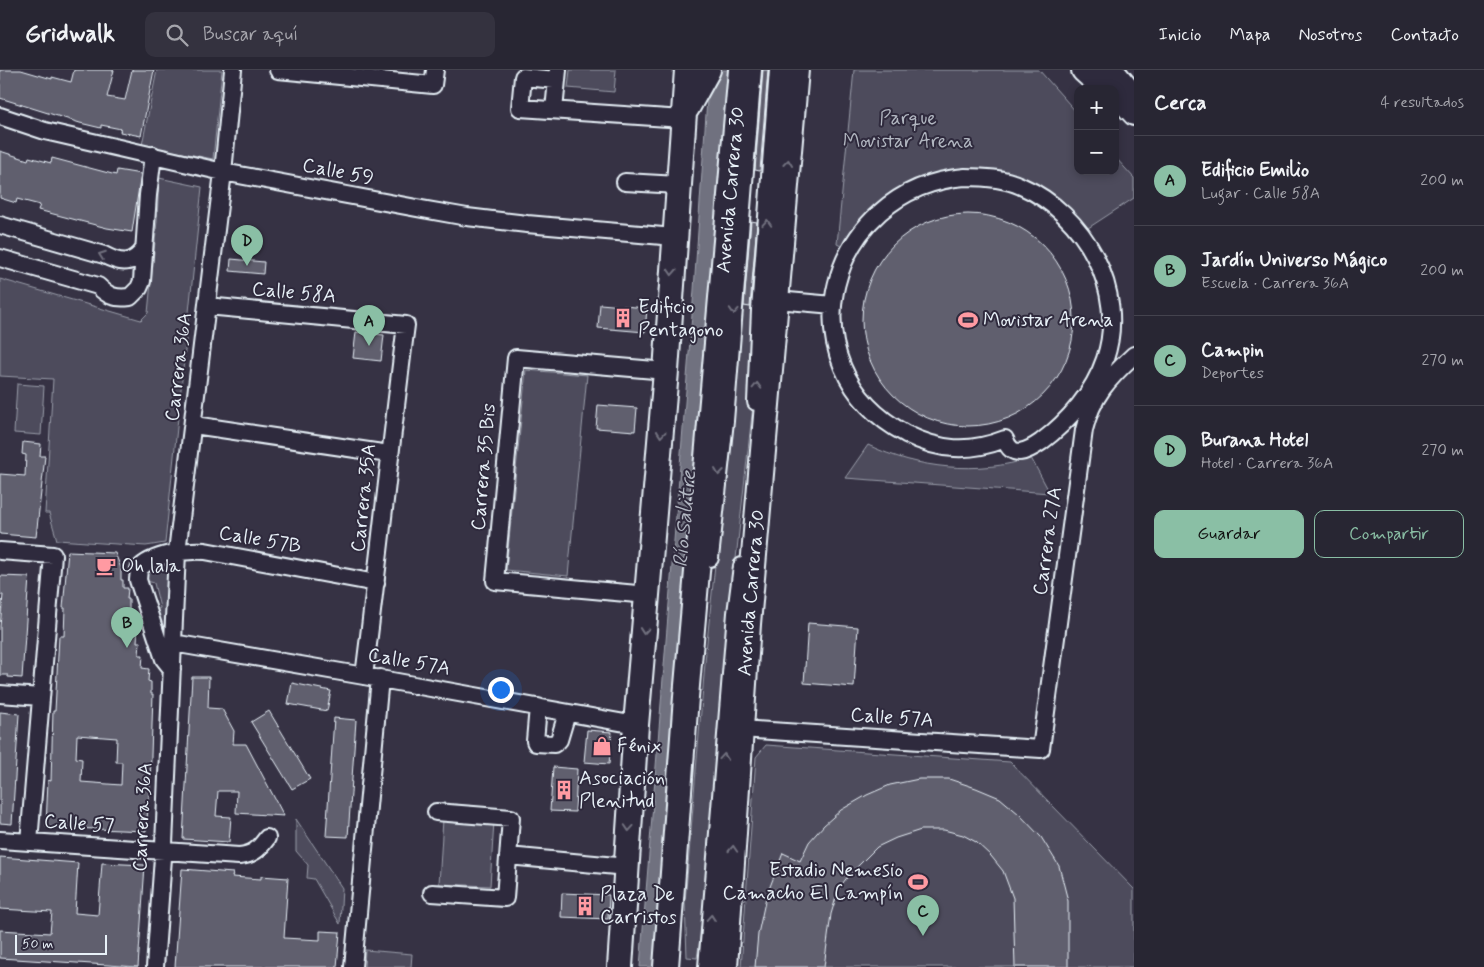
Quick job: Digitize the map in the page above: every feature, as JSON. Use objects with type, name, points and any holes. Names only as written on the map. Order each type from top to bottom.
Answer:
[{"type":"highway","name":"Avenida Carrera 30","points":[[666,967],[686,697],[741,70]]},
{"type":"highway","name":"Avenida Carrera 30","points":[[725,967],[748,624],[796,70]]},
{"type":"highway","points":[[793,117],[808,70]]},
{"type":"highway","points":[[1084,70],[1103,85]]},
{"type":"highway","points":[[1111,70],[1115,85]]},
{"type":"highway","points":[[620,967],[636,725],[666,371],[683,119],[697,76]]},
{"type":"main road","points":[[1095,70],[1108,85]]},
{"type":"street","name":"Carrera 36A","points":[[155,967],[163,852],[178,552],[223,172],[233,70]]},
{"type":"street","points":[[278,70],[434,78]]},
{"type":"street","points":[[678,967],[679,924],[689,785],[710,550],[725,421],[753,70]]},
{"type":"street","points":[[706,967],[736,613],[755,423],[760,310],[778,70]]},
{"type":"street","points":[[554,110],[557,75],[523,77],[520,108],[683,119]]},
{"type":"street","name":"Calle 59","points":[[0,116],[45,131],[223,172],[468,217],[674,237]]},
{"type":"street","points":[[0,258],[98,286],[108,296],[116,298],[130,297],[142,281],[150,168],[153,155]]},
{"type":"street","points":[[965,177],[989,178],[1021,186],[1036,194],[1059,209],[1076,227],[1095,256],[1105,280],[1111,307],[1111,335],[1106,358],[1088,394],[1066,419],[1032,448],[1024,452],[1014,451],[1009,447],[1005,439],[977,448],[946,448],[922,442],[901,431],[884,420],[859,394],[848,377],[839,356],[834,328],[833,305],[841,267],[848,253],[869,223],[882,210],[896,199],[929,183],[965,177]]},
{"type":"street","points":[[624,182],[678,185]]},
{"type":"street","points":[[0,225],[121,261],[138,258],[144,249]]},
{"type":"street","points":[[777,300],[833,305]]},
{"type":"street","name":"Calle 58A","points":[[207,306],[406,325]]},
{"type":"street","name":"Carrera 35A","points":[[353,967],[372,677],[376,583],[389,454],[406,325]]},
{"type":"street","name":"Carrera 27A","points":[[1041,749],[1088,412],[1110,378],[1134,355]]},
{"type":"street","name":"Carrera 35 Bis","points":[[648,595],[494,581],[516,358],[666,371]]},
{"type":"street","points":[[194,425],[389,454]]},
{"type":"street","points":[[0,551],[53,554],[29,842]]},
{"type":"street","name":"Calle 57B","points":[[172,669],[164,658],[138,580],[139,569],[149,562],[178,552],[205,551],[376,583]]},
{"type":"street","name":"Calle 57A","points":[[173,643],[636,725]]},
{"type":"street","points":[[0,694],[41,697]]},
{"type":"street","points":[[538,707],[534,740],[536,743],[554,744],[559,740],[567,713]]},
{"type":"street","name":"Calle 57A","points":[[741,729],[1041,749]]},
{"type":"street","points":[[432,893],[505,898],[511,818],[436,812]]},
{"type":"street","name":"Calle 57","points":[[0,840],[239,856],[249,855],[260,848],[267,838]]},
{"type":"street","points":[[508,856],[627,867]]},
{"type":"green space","points":[[157,70],[222,70],[213,159],[142,145]]},
{"type":"green space","points":[[570,70],[616,70],[614,92],[568,88]]},
{"type":"green space","name":"Parque Movistar Arena","points":[[854,70],[1039,70],[1074,109],[1074,175],[1119,175],[1119,161],[1134,178],[1134,198],[1079,234],[1058,211],[989,180],[896,201],[853,252],[837,244]]},
{"type":"green space","points":[[159,178],[202,187],[165,543],[146,546],[57,540],[49,513],[45,513],[53,379],[0,376],[0,279],[141,320],[148,313]]},
{"type":"green space","points":[[742,306],[754,307],[753,405],[732,595],[714,847],[697,958],[687,957],[685,902],[706,651]]},
{"type":"green space","points":[[526,370],[587,375],[568,576],[506,570]]},
{"type":"green space","points":[[17,384],[44,386],[41,435],[14,433]]},
{"type":"green space","points":[[868,445],[907,460],[948,467],[990,467],[1031,458],[1050,493],[845,478]]},
{"type":"green space","points":[[169,563],[165,648],[155,611],[160,608],[154,583],[147,581],[144,571]]},
{"type":"green space","name":"Estadio Nemesio Camacho El Campín","points":[[766,745],[1010,762],[1134,889],[1134,967],[741,967],[756,757]]},
{"type":"green space","points":[[296,819],[342,888],[340,924],[314,879],[307,878],[308,865],[296,851]]},
{"type":"green space","points":[[443,819],[494,821],[490,886],[439,884]]},
{"type":"green space","points":[[365,950],[412,954],[411,967],[364,967]]},
{"type":"water","name":"Río Salitre","points":[[709,70],[730,70],[664,967],[640,967],[694,290]]},
{"type":"building","points":[[0,70],[21,70],[52,79],[52,77],[71,82],[74,70],[114,70],[107,97],[125,100],[132,70],[154,70],[141,136],[120,132],[121,129],[101,125],[101,128],[80,123],[0,98]]},
{"type":"building","points":[[763,70],[768,70],[760,171],[755,170]]},
{"type":"building","points":[[0,151],[28,160],[29,157],[51,163],[52,158],[116,175],[117,170],[141,174],[132,232],[107,228],[38,210],[40,205],[17,199],[16,203],[0,198]]},
{"type":"building","name":"Movistar Arena","points":[[968,214],[989,216],[1009,222],[1027,232],[1043,245],[1056,261],[1066,279],[1072,299],[1074,320],[1072,341],[1066,361],[1056,379],[1043,395],[1027,408],[1009,418],[989,424],[968,426],[947,424],[927,418],[909,408],[893,395],[880,379],[870,361],[864,341],[862,320],[864,299],[870,279],[880,261],[893,245],[909,232],[927,222],[947,216]]},
{"type":"building","points":[[751,221],[757,222],[750,307],[744,306]]},
{"type":"building","points":[[231,259],[264,262],[263,274],[230,271]]},
{"type":"building","name":"Edificio Pentagono","points":[[600,304],[647,308],[645,332],[598,328]]},
{"type":"building","points":[[356,332],[384,335],[381,361],[353,358]]},
{"type":"building","points":[[598,405],[637,408],[635,431],[596,428]]},
{"type":"building","points":[[23,442],[41,444],[40,456],[45,456],[36,537],[0,534],[0,474],[25,476],[26,455],[22,454]]},
{"type":"building","points":[[68,551],[115,553],[121,568],[123,588],[128,588],[129,626],[138,627],[137,642],[140,642],[139,655],[143,655],[142,668],[149,669],[148,681],[151,682],[151,694],[153,694],[150,786],[146,831],[46,827],[48,780],[51,781],[53,711],[55,711],[59,636],[64,636],[65,608],[63,608]],"holes":[[[77,735],[117,738],[116,762],[122,762],[121,785],[81,782],[82,759],[76,758]]]},
{"type":"building","points":[[0,576],[29,577],[22,678],[0,675],[0,626],[3,595],[0,595]]},
{"type":"building","points":[[808,623],[858,627],[854,687],[804,683]]},
{"type":"building","points":[[192,677],[209,677],[208,708],[222,709],[234,731],[233,744],[246,744],[284,816],[236,813],[237,791],[218,791],[216,816],[231,817],[229,842],[183,839]]},
{"type":"building","points":[[292,683],[331,691],[327,711],[288,704]]},
{"type":"building","points":[[269,711],[310,779],[292,789],[251,722]]},
{"type":"building","points":[[0,712],[19,714],[12,824],[0,823]]},
{"type":"building","points":[[334,718],[356,720],[348,837],[326,836]]},
{"type":"building","points":[[587,730],[612,732],[609,764],[584,762]]},
{"type":"building","name":"Asociación Plenitud","points":[[553,767],[577,769],[575,812],[550,811]]},
{"type":"building","points":[[919,779],[949,779],[1000,798],[1019,814],[1041,837],[1059,866],[1068,901],[1068,967],[1015,967],[1013,898],[1003,871],[976,842],[963,835],[944,830],[921,830],[896,838],[877,847],[849,875],[839,888],[831,914],[824,967],[755,967],[758,934],[766,897],[783,853],[800,861],[809,842],[841,810],[867,795],[890,785]]},
{"type":"building","points":[[0,857],[78,863],[75,913],[98,915],[102,863],[145,865],[138,967],[0,958],[0,930],[50,933],[52,912],[0,909]]},
{"type":"building","points":[[182,869],[233,873],[232,877],[261,879],[261,876],[288,878],[284,938],[320,940],[320,931],[340,932],[337,967],[175,967]]},
{"type":"building","name":"Plaza De Carristos","points":[[562,893],[609,895],[608,919],[561,917]]},
{"type":"place","name":"Burana Hotel","points":[[247,266]]},
{"type":"place","name":"Edificio Pentagono","points":[[623,318]]},
{"type":"place","name":"Movistar Arena","points":[[968,320]]},
{"type":"place","name":"Edificio Emilio","points":[[369,346]]},
{"type":"place","name":"Oh lala","points":[[106,566]]},
{"type":"place","name":"Jardín Universo Mágico","points":[[127,648]]},
{"type":"place","name":"Fénix","points":[[602,746]]},
{"type":"place","name":"Asociación Plenitud","points":[[564,790]]},
{"type":"place","name":"Estadio Nemesio Camacho El Campín","points":[[918,882]]},
{"type":"place","name":"Plaza De Carristos","points":[[585,906]]},
{"type":"place","name":"Campin","points":[[923,936]]}]
